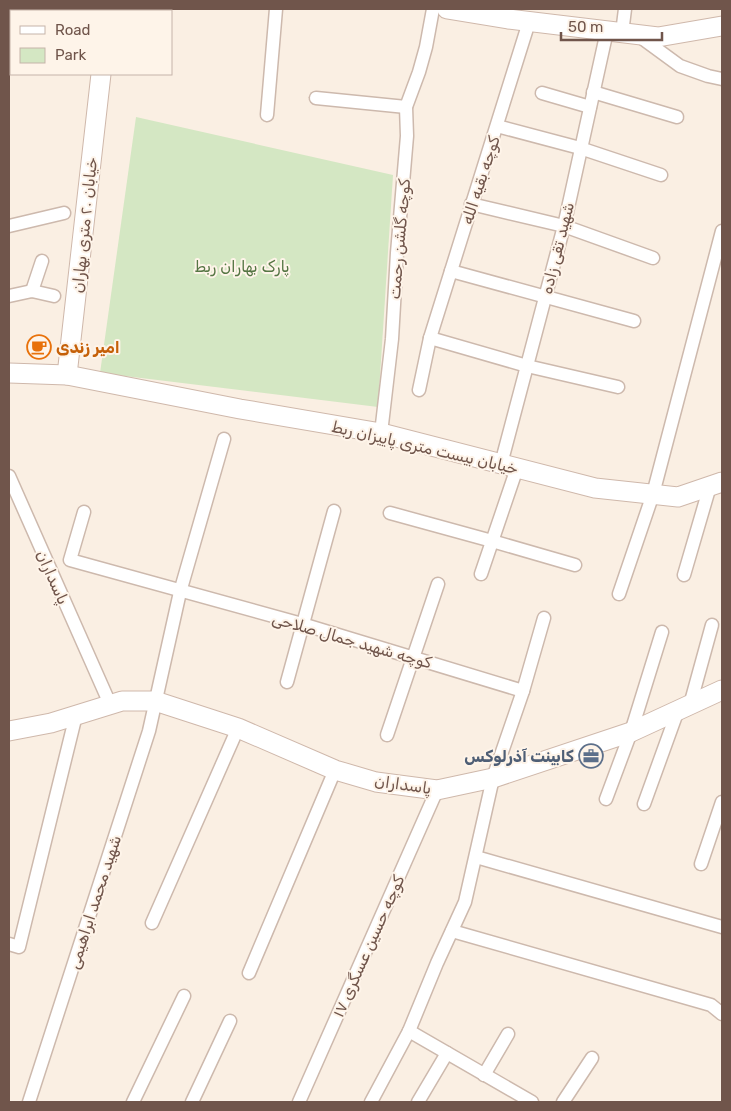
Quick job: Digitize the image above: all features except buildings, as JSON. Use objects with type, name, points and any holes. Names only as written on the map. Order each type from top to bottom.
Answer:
[{"type":"street","points":[[267,115],[276,9]]},
{"type":"street","name":"کوچه گلشن رحمت","points":[[381,433],[392,339],[407,136],[406,107],[426,47],[433,9]]},
{"type":"street","points":[[447,9],[529,22],[658,37],[722,26]]},
{"type":"street","name":"شهید تقی زاده","points":[[480,574],[492,541],[509,466],[527,366],[564,226],[593,92],[622,33],[625,9]]},
{"type":"street","name":"کوچه بقیه الله","points":[[419,390],[430,338],[450,271],[498,126],[529,22]]},
{"type":"street","points":[[622,33],[680,66],[722,79]]},
{"type":"street","name":"خیابان ۲۰ متری بهاران","points":[[67,375],[101,75]]},
{"type":"street","points":[[593,92],[677,117]]},
{"type":"street","points":[[542,93],[590,107]]},
{"type":"street","points":[[316,98],[406,107]]},
{"type":"street","points":[[498,126],[580,148],[661,175]]},
{"type":"street","points":[[471,204],[564,226],[653,258]]},
{"type":"street","points":[[9,226],[64,213]]},
{"type":"street","points":[[619,594],[653,494],[722,231]]},
{"type":"street","points":[[32,291],[42,261]]},
{"type":"street","points":[[450,271],[634,321]]},
{"type":"street","points":[[9,296],[32,291],[54,296]]},
{"type":"street","points":[[430,338],[527,366],[618,387]]},
{"type":"street","name":"خیابان بیست متری پاییزان ربط","points":[[9,373],[67,375],[240,409],[381,433],[596,488],[678,497],[716,484]]},
{"type":"street","name":"شهید محمد ابراهیمی","points":[[29,1102],[149,731],[154,701],[180,592],[224,439]]},
{"type":"street","name":"پاسداران","points":[[9,476],[110,704]]},
{"type":"street","points":[[684,576],[716,484]]},
{"type":"street","points":[[287,682],[334,511]]},
{"type":"street","name":"کوچه شهید جمال صلاحی","points":[[84,512],[70,560],[180,592],[302,624],[523,691]]},
{"type":"street","points":[[390,513],[575,565]]},
{"type":"street","points":[[388,735],[438,584]]},
{"type":"street","points":[[371,1102],[409,1031],[465,902],[494,778],[523,691],[544,618]]},
{"type":"street","points":[[644,804],[684,707],[712,624]]},
{"type":"street","points":[[606,799],[631,732],[662,632]]},
{"type":"street","name":"پاسداران","points":[[9,731],[51,722],[122,701],[154,701],[238,728],[335,770],[376,782],[437,790],[494,778],[631,732],[722,690]]},
{"type":"street","points":[[14,945],[76,715]]},
{"type":"street","points":[[152,923],[238,728]]},
{"type":"street","points":[[249,973],[335,770]]},
{"type":"street","name":"کوچه حسین عسگری ۱۷","points":[[299,1102],[437,790]]},
{"type":"street","points":[[702,864],[722,802]]},
{"type":"street","points":[[476,857],[722,927]]},
{"type":"street","points":[[452,931],[711,1005],[722,1014]]},
{"type":"street","points":[[133,1102],[184,996]]},
{"type":"street","points":[[192,1102],[230,1021]]},
{"type":"street","points":[[409,1031],[532,1102]]},
{"type":"street","points":[[484,1075],[508,1034]]},
{"type":"street","points":[[418,1102],[447,1053]]},
{"type":"street","points":[[563,1102],[592,1058]]},
{"type":"green space","name":"پارک بهاران ربط","points":[[136,117],[393,175],[378,407],[100,373]]},
{"type":"place","name":"امیر زندی","points":[[39,347]]},
{"type":"place","name":"کابینت آذرلوکس","points":[[591,756]]}]
